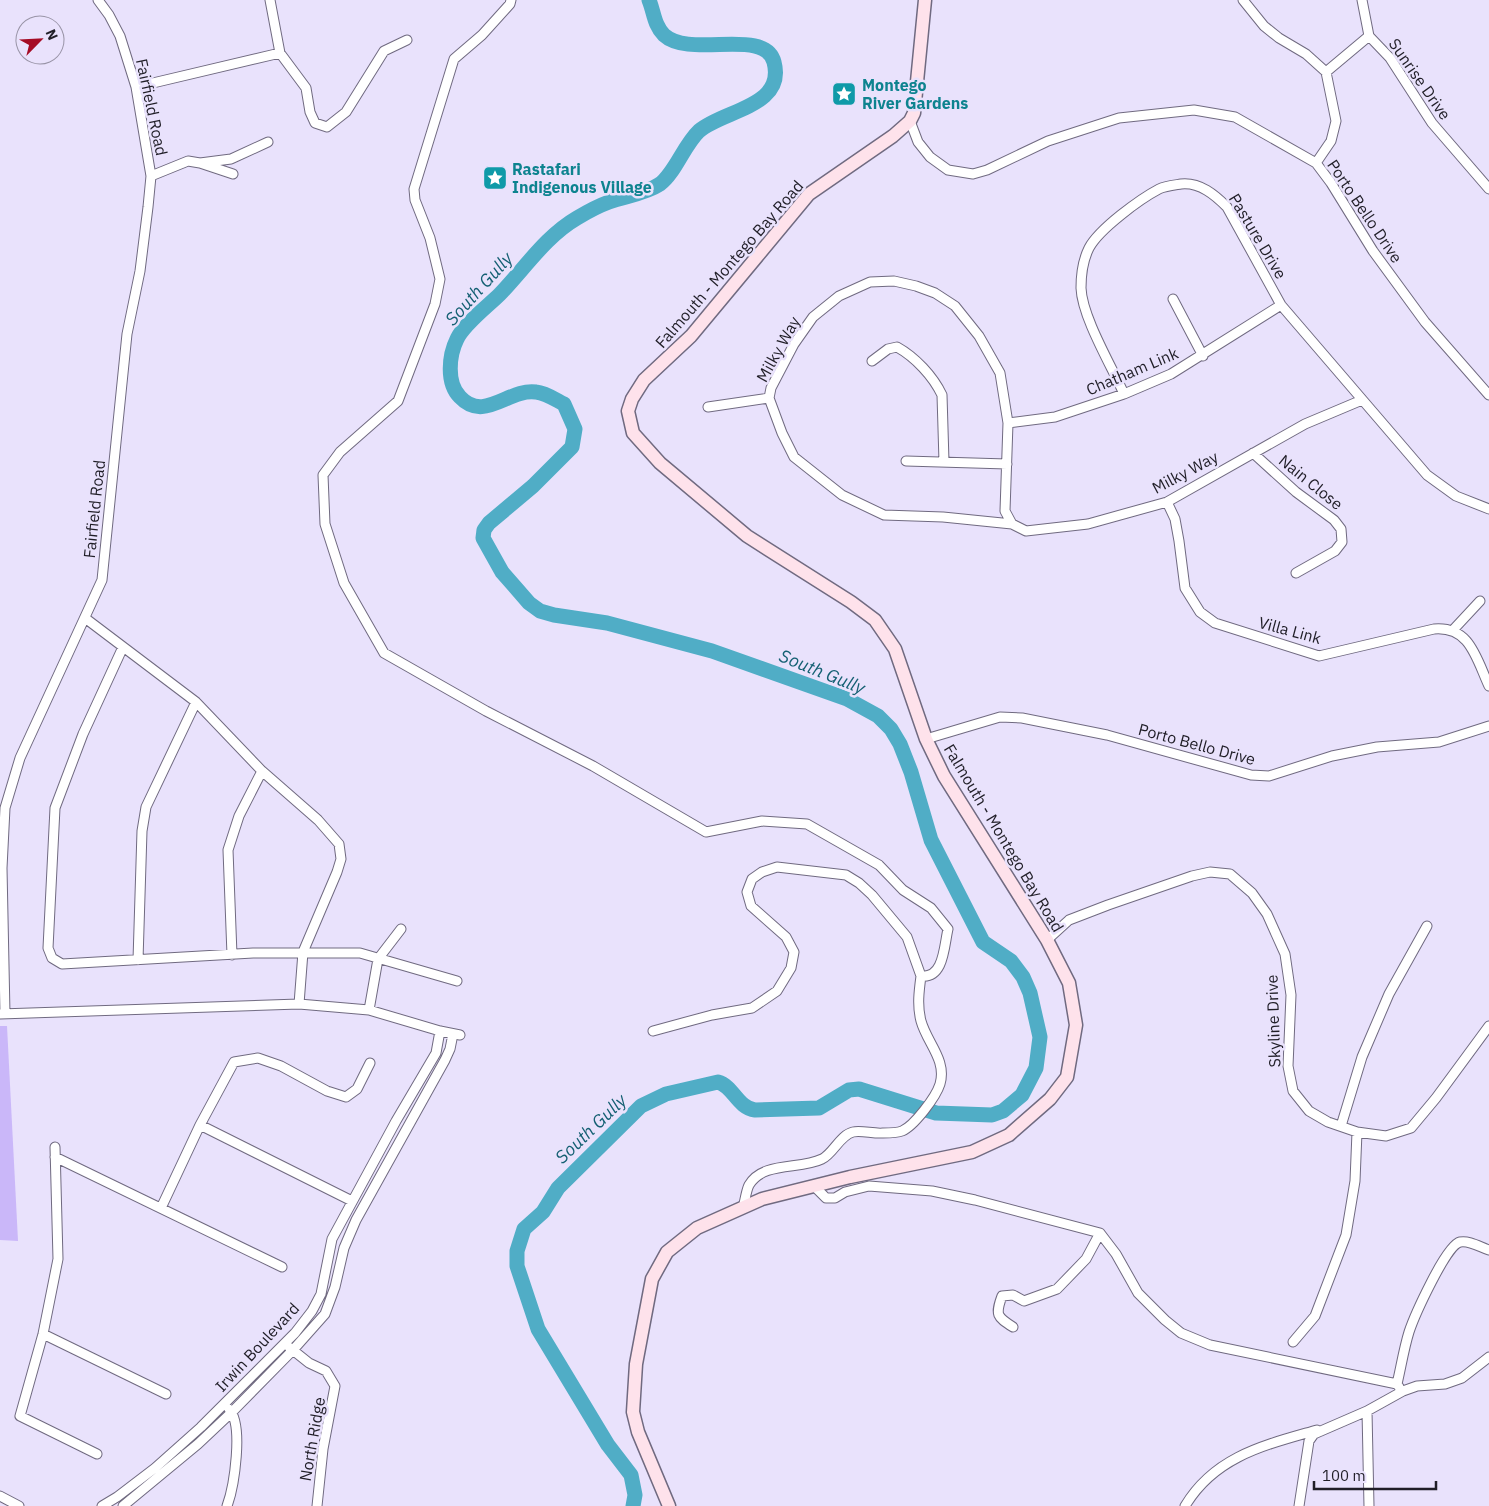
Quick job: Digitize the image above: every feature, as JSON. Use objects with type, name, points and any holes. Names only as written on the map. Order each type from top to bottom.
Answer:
[{"type":"main road","points":[[910,121],[914,113],[925,0]]},
{"type":"main road","name":"Falmouth - Montego Bay Road","points":[[669,1506],[638,1432],[633,1412],[636,1364],[652,1279],[667,1252],[690,1233],[762,1200],[814,1186],[972,1152],[1009,1135],[1050,1099],[1067,1077],[1076,1025],[1069,983],[1048,940],[944,776],[926,739],[895,649],[875,620],[851,602],[747,536],[660,463],[633,434],[628,411],[632,399],[644,380],[691,336],[809,194],[893,136],[910,121]]},
{"type":"street","name":"Fairfield Road","points":[[2,1014],[2,868],[5,808],[20,758],[102,580],[127,334],[140,271],[151,176],[136,87],[120,36],[109,15],[98,0]]},
{"type":"street","points":[[270,0],[280,53],[306,88],[310,112],[316,123],[327,128],[346,112],[384,51],[408,40]]},
{"type":"street","points":[[511,0],[510,4],[482,36],[454,59],[414,189],[415,200],[430,238],[440,279],[434,304],[398,401],[340,452],[323,475],[325,524],[344,583],[384,653],[486,711],[593,766],[706,832],[762,821],[807,824],[879,865],[903,890],[932,908],[948,929],[942,962],[930,977],[921,976]]},
{"type":"street","points":[[1243,0],[1264,26],[1279,38],[1306,54],[1326,72],[1336,122],[1331,141],[1316,163]]},
{"type":"street","points":[[1362,0],[1369,36]]},
{"type":"street","name":"Sunrise Drive","points":[[1326,72],[1369,36],[1390,58],[1432,123],[1489,189]]},
{"type":"street","points":[[136,87],[280,53]]},
{"type":"street","name":"Porto Bello Drive","points":[[910,121],[918,142],[930,157],[948,170],[973,174],[987,170],[1048,141],[1119,118],[1194,110],[1235,117],[1316,163],[1331,183],[1373,251],[1424,322],[1489,395]]},
{"type":"street","points":[[200,163],[231,159],[268,142]]},
{"type":"street","points":[[151,176],[188,161],[233,174]]},
{"type":"street","name":"Pasture Drive","points":[[1124,394],[1086,311],[1081,290],[1082,268],[1089,248],[1102,230],[1160,188],[1182,184],[1200,186],[1215,194],[1227,207],[1281,305],[1427,475],[1456,496],[1489,509]]},
{"type":"street","name":"Milky Way","points":[[1012,524],[1005,511],[1008,423],[1000,373],[979,336],[955,306],[935,293],[894,281],[870,282],[839,296],[813,317],[794,344],[771,388],[768,398],[794,457],[842,495],[884,515],[943,517],[1012,524],[1026,531],[1088,524],[1167,502],[1305,424],[1362,400]]},
{"type":"street","points":[[1173,299],[1203,356]]},
{"type":"street","name":"Chatham Link","points":[[1008,423],[1055,417],[1124,394],[1171,374],[1203,356],[1281,305]]},
{"type":"street","points":[[872,361],[888,349],[897,347],[918,364],[938,386],[942,395],[944,462]]},
{"type":"street","points":[[708,407],[768,398]]},
{"type":"street","name":"Nain Close","points":[[1253,452],[1296,492],[1334,520],[1341,529],[1342,542],[1334,551],[1296,573]]},
{"type":"street","points":[[906,461],[1006,464]]},
{"type":"street","name":"Villa Link","points":[[1167,502],[1174,519],[1179,541],[1185,588],[1200,612],[1215,623],[1319,656],[1434,629],[1453,630]]},
{"type":"street","points":[[1480,601],[1453,630],[1468,642],[1489,686]]},
{"type":"street","points":[[85,618],[196,702],[262,771],[294,798],[339,844],[341,859],[337,872],[303,952],[299,1004]]},
{"type":"street","points":[[123,647],[83,734],[55,808],[48,948],[52,958],[62,964],[232,954],[360,953],[457,981]]},
{"type":"street","points":[[138,960],[142,830],[146,807],[196,702]]},
{"type":"street","name":"Porto Bello Drive","points":[[926,739],[1000,717],[1022,718],[1107,735],[1251,775],[1269,776],[1332,756],[1377,746],[1439,742],[1489,726]]},
{"type":"street","points":[[232,954],[228,850],[239,816],[262,771]]},
{"type":"street","points":[[653,1031],[712,1015],[752,1008],[778,991],[792,968],[794,952],[786,937],[751,906],[746,892],[752,879],[762,872],[778,867],[828,871],[846,875],[859,883],[907,937],[921,976],[919,1007],[921,1020],[940,1061],[942,1076],[939,1087],[919,1118],[902,1130],[884,1133],[853,1132],[837,1144],[824,1158],[805,1165],[782,1167],[760,1175],[749,1185],[743,1208]]},
{"type":"street","name":"Skyline Drive","points":[[1048,940],[1069,920],[1108,905],[1192,876],[1210,872],[1230,874],[1252,893],[1267,914],[1285,954],[1290,995],[1288,1066],[1293,1091],[1309,1111],[1328,1122],[1357,1132],[1386,1136],[1411,1128],[1436,1098],[1489,1026]]},
{"type":"street","points":[[1341,1126],[1362,1057],[1385,1003],[1427,926]]},
{"type":"street","points":[[369,1010],[378,959],[401,929]]},
{"type":"street","points":[[2,1014],[299,1004],[369,1010],[440,1031]]},
{"type":"street","name":"Irwin Boulevard","points":[[107,1505],[155,1468],[224,1404],[285,1343],[312,1312],[321,1294],[332,1239],[396,1121],[436,1053],[440,1031],[456,1034],[450,1049],[356,1220],[325,1314],[293,1350],[232,1412],[198,1444],[123,1506]]},
{"type":"street","points":[[161,1208],[200,1125],[234,1062],[258,1058],[281,1066],[328,1091],[346,1097],[357,1089],[370,1062]]},
{"type":"street","points":[[396,1121],[406,1126]]},
{"type":"street","points":[[200,1125],[352,1201]]},
{"type":"street","points":[[1293,1342],[1315,1316],[1346,1235],[1355,1181],[1357,1132]]},
{"type":"street","points":[[55,1147],[58,1259],[44,1334],[20,1416],[97,1454]]},
{"type":"street","points":[[55,1157],[282,1268]]},
{"type":"street","points":[[814,1186],[826,1198],[834,1198],[845,1192],[869,1186],[932,1191],[975,1200],[1100,1233],[1116,1254],[1138,1293],[1181,1333],[1210,1345],[1400,1387],[1445,1384],[1462,1378],[1489,1357]]},
{"type":"street","points":[[344,1216],[356,1220]]},
{"type":"street","points":[[1013,1327],[1001,1319],[997,1310],[1002,1296],[1013,1295],[1024,1300],[1058,1289],[1086,1259],[1100,1233]]},
{"type":"street","points":[[1186,1506],[1206,1480],[1226,1464],[1256,1447],[1322,1429],[1367,1411],[1400,1387],[1409,1333],[1417,1311],[1448,1254],[1455,1244],[1460,1242],[1489,1250]]},
{"type":"street","points":[[326,1271],[337,1274]]},
{"type":"street","points":[[44,1334],[166,1394]]},
{"type":"street","name":"North Ridge","points":[[285,1343],[309,1363],[326,1371],[336,1386],[323,1448],[317,1506]]},
{"type":"street","points":[[224,1404],[232,1412],[238,1436],[231,1491],[226,1506]]},
{"type":"street","points":[[1367,1411],[1369,1506]]},
{"type":"street","points":[[1299,1506],[1309,1442],[1314,1434],[1322,1429]]},
{"type":"street","points":[[0,1496],[19,1506]]},
{"type":"shaded area","points":[[0,1026],[7,1026],[18,1241],[0,1240]]},
{"type":"waterway","name":"South Gully","points":[[633,1506],[635,1495],[631,1475],[608,1445],[538,1329],[517,1266],[517,1251],[524,1229],[543,1212],[558,1188],[641,1106],[666,1094],[718,1082],[728,1088],[744,1105],[755,1110],[819,1108],[849,1090],[859,1089],[936,1113],[992,1115],[1003,1111],[1022,1095],[1036,1068],[1040,1037],[1030,993],[1023,977],[1011,961],[983,942],[931,840],[911,772],[900,744],[891,729],[878,716],[847,699],[712,651],[607,623],[540,611],[529,603],[502,572],[483,538],[484,530],[489,523],[533,486],[572,447],[575,429],[564,404],[540,393],[526,392],[497,403],[478,407],[469,404],[460,397],[452,384],[450,369],[452,353],[460,333],[500,294],[536,253],[566,225],[597,207],[648,190],[660,184],[670,173],[699,131],[762,98],[771,89],[775,77],[774,62],[768,52],[757,46],[742,44],[691,44],[676,42],[664,35],[656,23],[649,0]]},
{"type":"place","name":"Montego River Gardens","points":[[844,94]]},
{"type":"place","name":"Rastafari Indigenous Village","points":[[495,178]]}]
